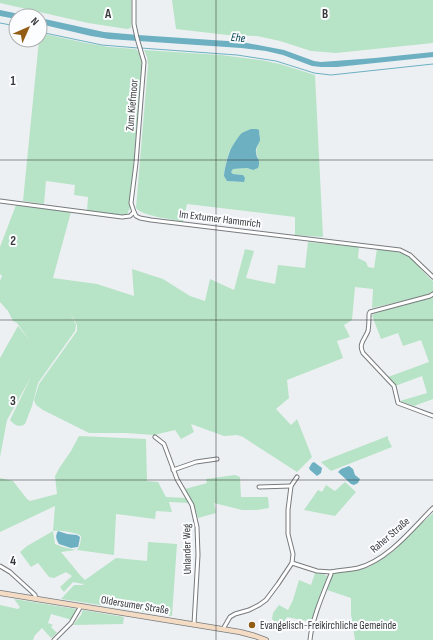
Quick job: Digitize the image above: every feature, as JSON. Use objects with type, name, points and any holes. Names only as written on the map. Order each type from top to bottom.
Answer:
[{"type":"main road","name":"Oldersumer Straße","points":[[0,593],[223,629],[266,640]]},
{"type":"street","name":"Zum Kiefmoor","points":[[134,0],[134,24],[136,38],[144,62],[136,163],[131,203],[134,212]]},
{"type":"street","points":[[0,201],[122,217],[130,216],[134,212]]},
{"type":"street","name":"Im Extumer Hammrich","points":[[134,212],[136,216],[140,218],[151,220],[400,250],[410,255],[433,277]]},
{"type":"street","points":[[433,294],[370,312],[368,332],[361,344],[361,349],[394,386],[398,403],[433,416]]},
{"type":"street","name":"Unlander Weg","points":[[155,437],[164,444],[177,479],[192,505],[197,527],[198,555],[194,624]]},
{"type":"street","points":[[174,470],[196,462],[217,459]]},
{"type":"street","points":[[223,629],[230,617],[249,610],[266,600],[292,563],[294,554],[288,534],[288,510],[291,486],[297,477]]},
{"type":"street","points":[[259,487],[291,486]]},
{"type":"street","name":"Raher Straße","points":[[292,563],[317,571],[331,572],[358,568],[371,563],[384,556],[433,508]]},
{"type":"street","points":[[0,566],[10,572],[35,595],[36,598]]},
{"type":"street","points":[[310,640],[313,624],[331,572]]},
{"type":"street","points":[[54,640],[71,623],[81,606]]},
{"type":"green space","points":[[0,0],[131,0],[131,28],[127,29],[88,23],[48,14],[48,8],[22,8],[0,3]]},
{"type":"green space","points":[[172,0],[433,0],[433,43],[336,53],[311,51],[280,41],[257,36],[227,35],[176,29]]},
{"type":"green space","points":[[48,35],[109,47],[137,50],[142,62],[130,208],[127,214],[122,215],[87,211],[88,197],[74,195],[75,185],[46,181],[44,204],[23,201],[38,48],[48,48]]},
{"type":"green space","points":[[144,50],[221,55],[280,64],[315,75],[323,237],[295,235],[295,217],[187,204],[183,222],[144,213],[136,208],[148,65]],"holes":[[[257,129],[259,130],[259,140],[256,151],[258,157],[253,170],[247,168],[233,169],[231,172],[233,174],[243,175],[244,182],[227,181],[224,173],[230,150],[239,137]]]},
{"type":"green space","points":[[16,205],[71,212],[53,278],[97,284],[134,296],[132,269],[163,279],[190,296],[205,301],[210,279],[234,290],[245,249],[254,251],[246,278],[275,284],[278,265],[305,268],[308,242],[359,247],[358,258],[366,262],[368,267],[374,268],[377,249],[405,255],[413,260],[433,281],[433,293],[372,308],[373,289],[355,287],[352,320],[344,325],[350,337],[337,341],[343,358],[287,380],[289,398],[276,409],[291,425],[297,419],[312,457],[297,472],[243,437],[237,435],[224,436],[191,424],[194,432],[181,439],[175,430],[154,435],[89,433],[43,410],[36,405],[34,400],[39,384],[77,331],[77,325],[70,312],[76,325],[75,331],[38,383],[32,406],[25,424],[21,426],[10,420],[31,377],[7,420],[0,457],[0,358],[18,326],[30,341],[17,323],[13,321],[8,311],[0,302],[0,281],[2,276],[0,274],[0,247]]},
{"type":"green space","points":[[433,296],[433,399],[414,406],[400,401],[427,393],[422,376],[395,386],[388,377],[429,362],[421,340],[403,346],[398,333],[381,339],[372,315]]},
{"type":"green space","points":[[79,436],[146,439],[147,481],[158,482],[166,497],[186,498],[189,503],[169,502],[172,512],[156,511],[155,519],[116,514],[114,555],[77,550],[81,536],[75,533],[53,531],[55,506],[0,532],[0,478],[13,481],[30,501],[57,494],[55,476]]},
{"type":"green space","points":[[388,436],[392,447],[331,471],[321,462]]},
{"type":"green space","points":[[235,475],[240,477],[241,497],[268,497],[269,508],[242,510],[214,503],[216,513],[198,518],[194,505],[185,489],[207,483],[206,479]]},
{"type":"green space","points":[[345,482],[356,492],[335,516],[304,510],[318,490],[322,492],[326,485],[335,491]]},
{"type":"green space","points":[[433,513],[433,640],[355,640],[351,614],[351,598],[327,590],[332,575],[335,573],[369,567],[395,550]]},
{"type":"green space","points":[[53,531],[55,544],[76,550],[61,552],[85,580],[116,558],[147,561],[148,542],[177,544],[172,616],[61,599],[74,585],[83,585],[84,582],[83,584],[73,582],[64,592],[60,587],[72,576],[66,572],[54,578],[49,577],[38,563],[31,567],[20,552],[27,546]]},
{"type":"green space","points":[[315,573],[323,574],[327,576],[327,578],[312,622],[287,617],[283,629],[272,619],[273,613],[279,605],[288,610],[293,600],[299,580],[311,585]]},
{"type":"green space","points":[[14,599],[76,609],[72,620],[51,614],[48,623],[53,625],[51,627],[57,633],[51,638],[42,628],[35,635],[33,640],[0,640],[0,605],[18,609],[20,607]]},
{"type":"green space","points":[[83,610],[124,617],[123,624],[73,625]]},
{"type":"water","points":[[0,10],[8,12],[8,18],[0,16]]},
{"type":"water","points":[[48,20],[104,32],[242,42],[284,50],[314,61],[321,62],[433,52],[433,57],[337,67],[321,67],[312,66],[283,55],[266,51],[109,39],[48,26]]},
{"type":"water","points":[[251,129],[259,130],[260,140],[256,151],[259,161],[258,168],[253,170],[247,168],[233,169],[231,172],[233,174],[243,175],[245,178],[244,182],[227,181],[224,174],[231,149],[241,134]]},
{"type":"water","points":[[314,462],[322,468],[321,473],[317,476],[309,468]]},
{"type":"water","points":[[349,466],[353,469],[355,475],[360,479],[358,483],[354,485],[338,472]]},
{"type":"water","points":[[58,531],[80,537],[78,547],[71,548],[59,544],[56,538]]},
{"type":"waterway","points":[[0,23],[8,24]]},
{"type":"waterway","points":[[48,34],[102,45],[138,48]]},
{"type":"waterway","points":[[141,48],[237,55],[276,61],[314,73],[331,75],[433,64]]},
{"type":"place","name":"Evangelisch-Freikirchliche Gemeinde","points":[[252,625]]},
{"type":"water label","name":"Ehe","points":[[238,38]]}]
